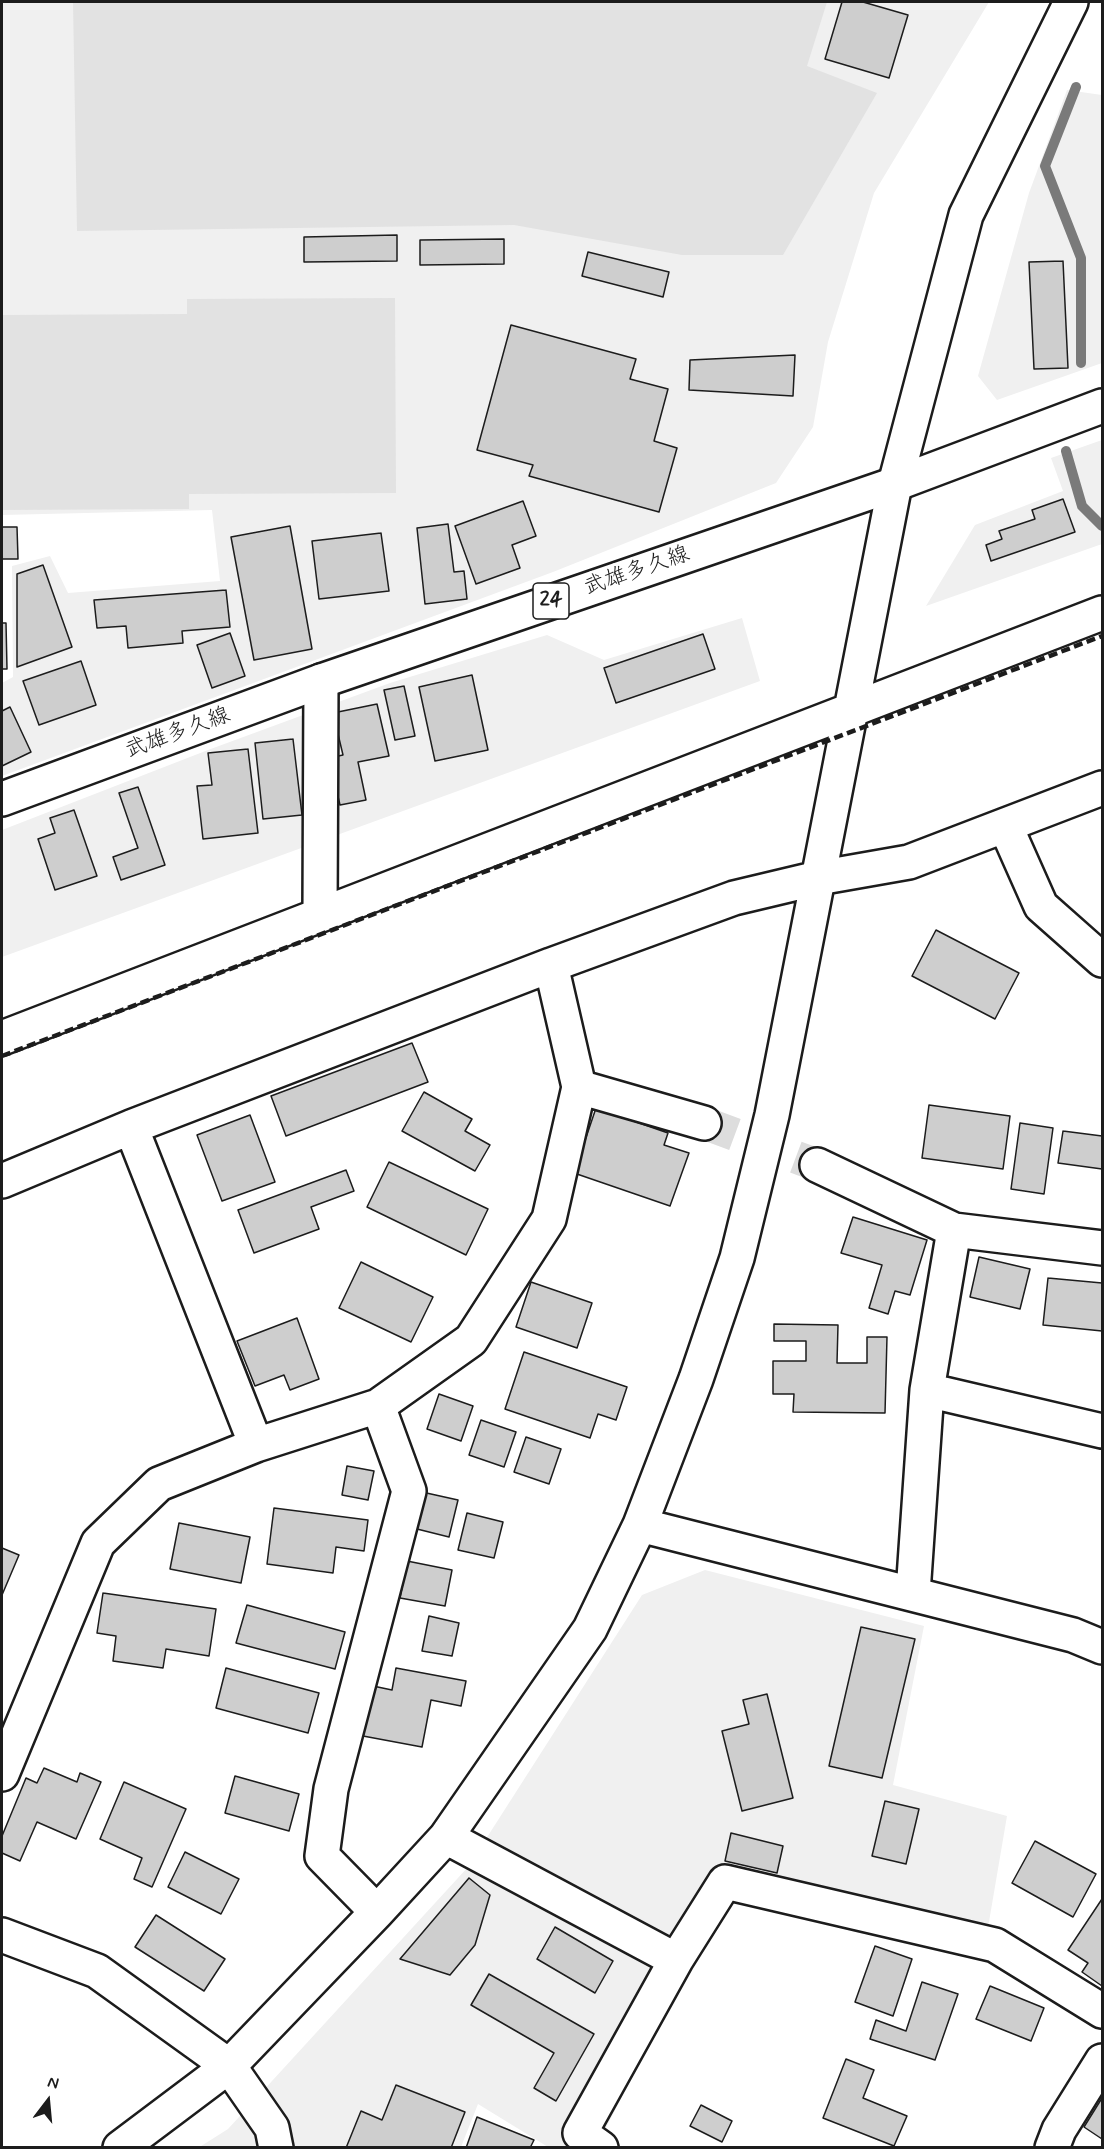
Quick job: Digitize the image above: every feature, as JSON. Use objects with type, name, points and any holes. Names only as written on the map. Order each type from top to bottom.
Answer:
[{"type":"street","points":[[120,2148],[229,2066],[446,1837],[590,1629],[640,1525],[696,1379],[736,1258],[772,1115],[894,483],[966,215],[1071,2]]},
{"type":"street","name":"武雄多久線","points":[[2,799],[321,681],[894,483],[1102,406]]},
{"type":"street","points":[[2,1038],[1102,613]]},
{"type":"street","points":[[320,915],[321,681]]},
{"type":"street","points":[[2,1181],[131,1127],[551,965],[734,898],[818,878],[909,862],[1102,788]]},
{"type":"street","points":[[1005,825],[1041,906],[1102,960]]},
{"type":"street","points":[[2,1774],[98,1543],[159,1484],[256,1445],[378,1406],[471,1340],[549,1219],[579,1087],[551,965]]},
{"type":"street","points":[[579,1087],[704,1123]]},
{"type":"street","points":[[131,1127],[256,1445]]},
{"type":"street","points":[[817,1165],[954,1230],[1102,1248]]},
{"type":"street","points":[[913,1593],[927,1390],[954,1230]]},
{"type":"street","points":[[927,1390],[1102,1431]]},
{"type":"street","points":[[377,1912],[322,1856],[331,1789],[409,1491],[378,1406]]},
{"type":"street","points":[[640,1525],[1073,1635],[1102,1647]]},
{"type":"street","points":[[446,1837],[676,1960]]},
{"type":"street","points":[[601,2148],[580,2133],[676,1960],[725,1882],[994,1945],[1102,2010]]},
{"type":"street","points":[[2,1935],[97,1971],[229,2066],[272,2128],[276,2148]]},
{"type":"street","points":[[1052,2148],[1059,2130],[1102,2061]]},
{"type":"shaded area","points":[[2,2],[989,2],[874,193],[828,342],[813,427],[776,483],[553,572],[2,776],[2,683],[13,677],[12,566],[50,556],[68,593],[220,581],[212,510],[2,515]]},
{"type":"shaded area","points":[[73,2],[827,2],[807,66],[877,93],[783,255],[682,255],[514,225],[77,231]]},
{"type":"shaded area","points":[[1067,90],[1102,95],[1102,363],[997,400],[978,376],[1029,193]]},
{"type":"shaded area","points":[[395,298],[396,493],[189,494],[189,509],[2,510],[2,315],[187,314],[187,299]]},
{"type":"shaded area","points":[[1102,440],[1102,544],[926,606],[975,525],[1063,491],[1051,458]]},
{"type":"shaded area","points":[[742,618],[760,681],[2,957],[2,830],[208,750],[390,683],[547,635],[604,660]]},
{"type":"shaded area","points":[[705,1570],[924,1626],[893,1785],[1007,1816],[983,1957],[859,1933],[725,1897],[596,2147],[548,2147],[478,2104],[461,2147],[198,2148],[228,2129],[468,1867],[642,1595]]},
{"type":"building","points":[[842,2],[863,2],[908,15],[889,78],[825,59]]},
{"type":"building","points":[[397,235],[397,261],[304,262],[304,237]]},
{"type":"building","points":[[504,239],[504,264],[420,265],[420,240]]},
{"type":"building","points":[[588,252],[669,272],[663,297],[582,276]]},
{"type":"building","points":[[1063,261],[1068,368],[1034,369],[1029,262]]},
{"type":"building","points":[[511,325],[636,359],[630,379],[668,389],[654,441],[677,448],[659,512],[529,476],[533,465],[477,450]]},
{"type":"building","points":[[795,355],[793,396],[689,390],[690,360]]},
{"type":"building","points":[[1063,499],[1075,532],[991,561],[986,545],[1002,539],[999,531],[1035,519],[1032,510]]},
{"type":"building","points":[[523,501],[536,536],[512,545],[520,568],[476,584],[455,526]]},
{"type":"building","points":[[448,524],[454,572],[464,571],[467,599],[425,604],[417,528]]},
{"type":"building","points":[[290,526],[312,649],[254,660],[231,537]]},
{"type":"building","points":[[2,527],[17,527],[18,559],[2,559]]},
{"type":"building","points":[[381,533],[389,591],[319,599],[312,541]]},
{"type":"building","points":[[43,565],[72,647],[17,667],[17,574]]},
{"type":"building","points":[[226,590],[230,627],[182,631],[183,643],[128,648],[126,626],[97,628],[94,600]]},
{"type":"building","points":[[2,623],[6,623],[7,669],[2,669]]},
{"type":"building","points":[[230,633],[245,676],[212,688],[197,645]]},
{"type":"building","points":[[703,634],[715,669],[616,703],[604,668]]},
{"type":"building","points":[[81,661],[96,705],[39,725],[23,681]]},
{"type":"building","points":[[472,675],[488,750],[435,761],[419,687]]},
{"type":"building","points":[[404,686],[415,736],[395,740],[384,690]]},
{"type":"building","points":[[377,704],[389,756],[358,762],[366,800],[340,805],[329,758],[343,755],[333,713]]},
{"type":"building","points":[[10,707],[31,752],[2,766],[2,711]]},
{"type":"building","points":[[293,739],[302,815],[263,819],[255,743]]},
{"type":"building","points":[[248,749],[258,833],[203,839],[197,786],[212,785],[208,753]]},
{"type":"building","points":[[138,787],[165,865],[121,880],[113,857],[138,848],[119,793]]},
{"type":"building","points":[[74,810],[97,876],[55,890],[38,839],[55,833],[50,818]]},
{"type":"building","points":[[936,930],[1019,973],[995,1019],[912,976]]},
{"type":"building","points":[[412,1043],[428,1082],[286,1136],[271,1096]]},
{"type":"building","points":[[424,1092],[472,1119],[465,1131],[490,1145],[475,1171],[402,1131]]},
{"type":"building","points":[[929,1105],[1010,1116],[1003,1169],[922,1158]]},
{"type":"building","points":[[596,1108],[668,1133],[664,1145],[689,1153],[670,1206],[574,1173]]},
{"type":"building","points":[[250,1115],[275,1182],[222,1201],[197,1135]]},
{"type":"building","points":[[1020,1123],[1053,1128],[1044,1194],[1011,1189]]},
{"type":"building","points":[[1063,1131],[1102,1136],[1102,1169],[1058,1163]]},
{"type":"building","points":[[389,1162],[488,1209],[466,1255],[367,1207]]},
{"type":"building","points":[[346,1170],[354,1191],[311,1207],[319,1229],[254,1253],[238,1210]]},
{"type":"building","points":[[853,1217],[927,1240],[910,1295],[895,1291],[888,1314],[869,1308],[882,1265],[841,1253]]},
{"type":"building","points":[[979,1257],[1030,1269],[1020,1309],[970,1297]]},
{"type":"building","points":[[361,1262],[433,1297],[411,1342],[339,1308]]},
{"type":"building","points":[[1048,1278],[1102,1283],[1102,1331],[1043,1325]]},
{"type":"building","points":[[531,1282],[592,1303],[577,1348],[516,1327]]},
{"type":"building","points":[[297,1318],[319,1379],[290,1390],[284,1375],[255,1386],[237,1341]]},
{"type":"building","points":[[774,1324],[838,1325],[837,1363],[867,1363],[867,1337],[887,1337],[885,1413],[793,1412],[794,1394],[773,1394],[773,1361],[806,1361],[806,1341],[774,1341]]},
{"type":"building","points":[[524,1352],[627,1387],[616,1420],[598,1414],[590,1438],[505,1409]]},
{"type":"building","points":[[439,1394],[473,1406],[461,1441],[427,1429]]},
{"type":"building","points":[[481,1420],[516,1432],[504,1467],[469,1455]]},
{"type":"building","points":[[526,1437],[561,1449],[549,1484],[514,1472]]},
{"type":"building","points":[[347,1466],[374,1471],[368,1500],[342,1495]]},
{"type":"building","points":[[422,1492],[458,1500],[449,1537],[413,1528]]},
{"type":"building","points":[[274,1508],[368,1520],[364,1551],[336,1547],[333,1573],[267,1564]]},
{"type":"building","points":[[467,1513],[503,1522],[494,1558],[458,1550]]},
{"type":"building","points":[[179,1523],[250,1537],[241,1583],[170,1569]]},
{"type":"building","points":[[2,1548],[19,1555],[2,1595]]},
{"type":"building","points":[[407,1561],[452,1570],[445,1606],[400,1598]]},
{"type":"building","points":[[103,1593],[216,1609],[209,1656],[166,1649],[163,1668],[113,1661],[116,1636],[97,1633]]},
{"type":"building","points":[[247,1605],[345,1632],[335,1669],[236,1643]]},
{"type":"building","points":[[429,1616],[459,1623],[452,1656],[422,1651]]},
{"type":"building","points":[[861,1627],[915,1639],[882,1778],[829,1766]]},
{"type":"building","points":[[226,1668],[319,1693],[308,1733],[216,1708]]},
{"type":"building","points":[[396,1668],[466,1681],[461,1706],[431,1700],[422,1747],[363,1736],[373,1686],[392,1690]]},
{"type":"building","points":[[767,1694],[793,1798],[742,1811],[722,1731],[749,1724],[743,1700]]},
{"type":"building","points":[[44,1768],[77,1782],[80,1773],[101,1782],[76,1839],[37,1822],[20,1861],[2,1853],[2,1836],[26,1778],[37,1783]]},
{"type":"building","points":[[235,1776],[299,1794],[289,1831],[225,1813]]},
{"type":"building","points":[[124,1782],[186,1809],[152,1887],[134,1879],[142,1858],[100,1839]]},
{"type":"building","points":[[885,1801],[919,1809],[906,1864],[872,1856]]},
{"type":"building","points":[[731,1833],[783,1846],[777,1873],[725,1861]]},
{"type":"building","points":[[1035,1841],[1096,1874],[1073,1917],[1012,1883]]},
{"type":"building","points":[[185,1852],[239,1879],[221,1914],[168,1887]]},
{"type":"building","points":[[469,1878],[490,1895],[475,1945],[450,1975],[400,1959]]},
{"type":"building","points":[[1102,1899],[1102,1986],[1082,1972],[1088,1963],[1068,1950]]},
{"type":"building","points":[[156,1915],[225,1959],[204,1991],[135,1947]]},
{"type":"building","points":[[555,1927],[613,1961],[595,1993],[537,1959]]},
{"type":"building","points":[[875,1946],[912,1959],[893,2016],[855,2002]]},
{"type":"building","points":[[489,1974],[594,2034],[556,2101],[534,2088],[554,2053],[471,2005]]},
{"type":"building","points":[[922,1982],[958,1994],[935,2060],[870,2039],[876,2020],[906,2031]]},
{"type":"building","points":[[990,1986],[1044,2008],[1031,2041],[976,2019]]},
{"type":"building","points":[[846,2059],[874,2070],[863,2098],[907,2116],[894,2146],[823,2118]]},
{"type":"building","points":[[396,2085],[465,2112],[451,2148],[346,2148],[361,2111],[382,2120]]},
{"type":"building","points":[[1102,2098],[1102,2139],[1084,2127]]},
{"type":"building","points":[[701,2105],[732,2121],[722,2142],[690,2126]]},
{"type":"building","points":[[477,2117],[534,2140],[530,2148],[466,2148]]},
{"type":"waterway","points":[[1076,87],[1045,166],[1081,258],[1081,363]]},
{"type":"waterway","points":[[1066,451],[1082,506],[1102,526]]},
{"type":"tunnel","points":[[704,1123],[817,1165]]},
{"type":"railway","points":[[2,1056],[1102,636]]}]
